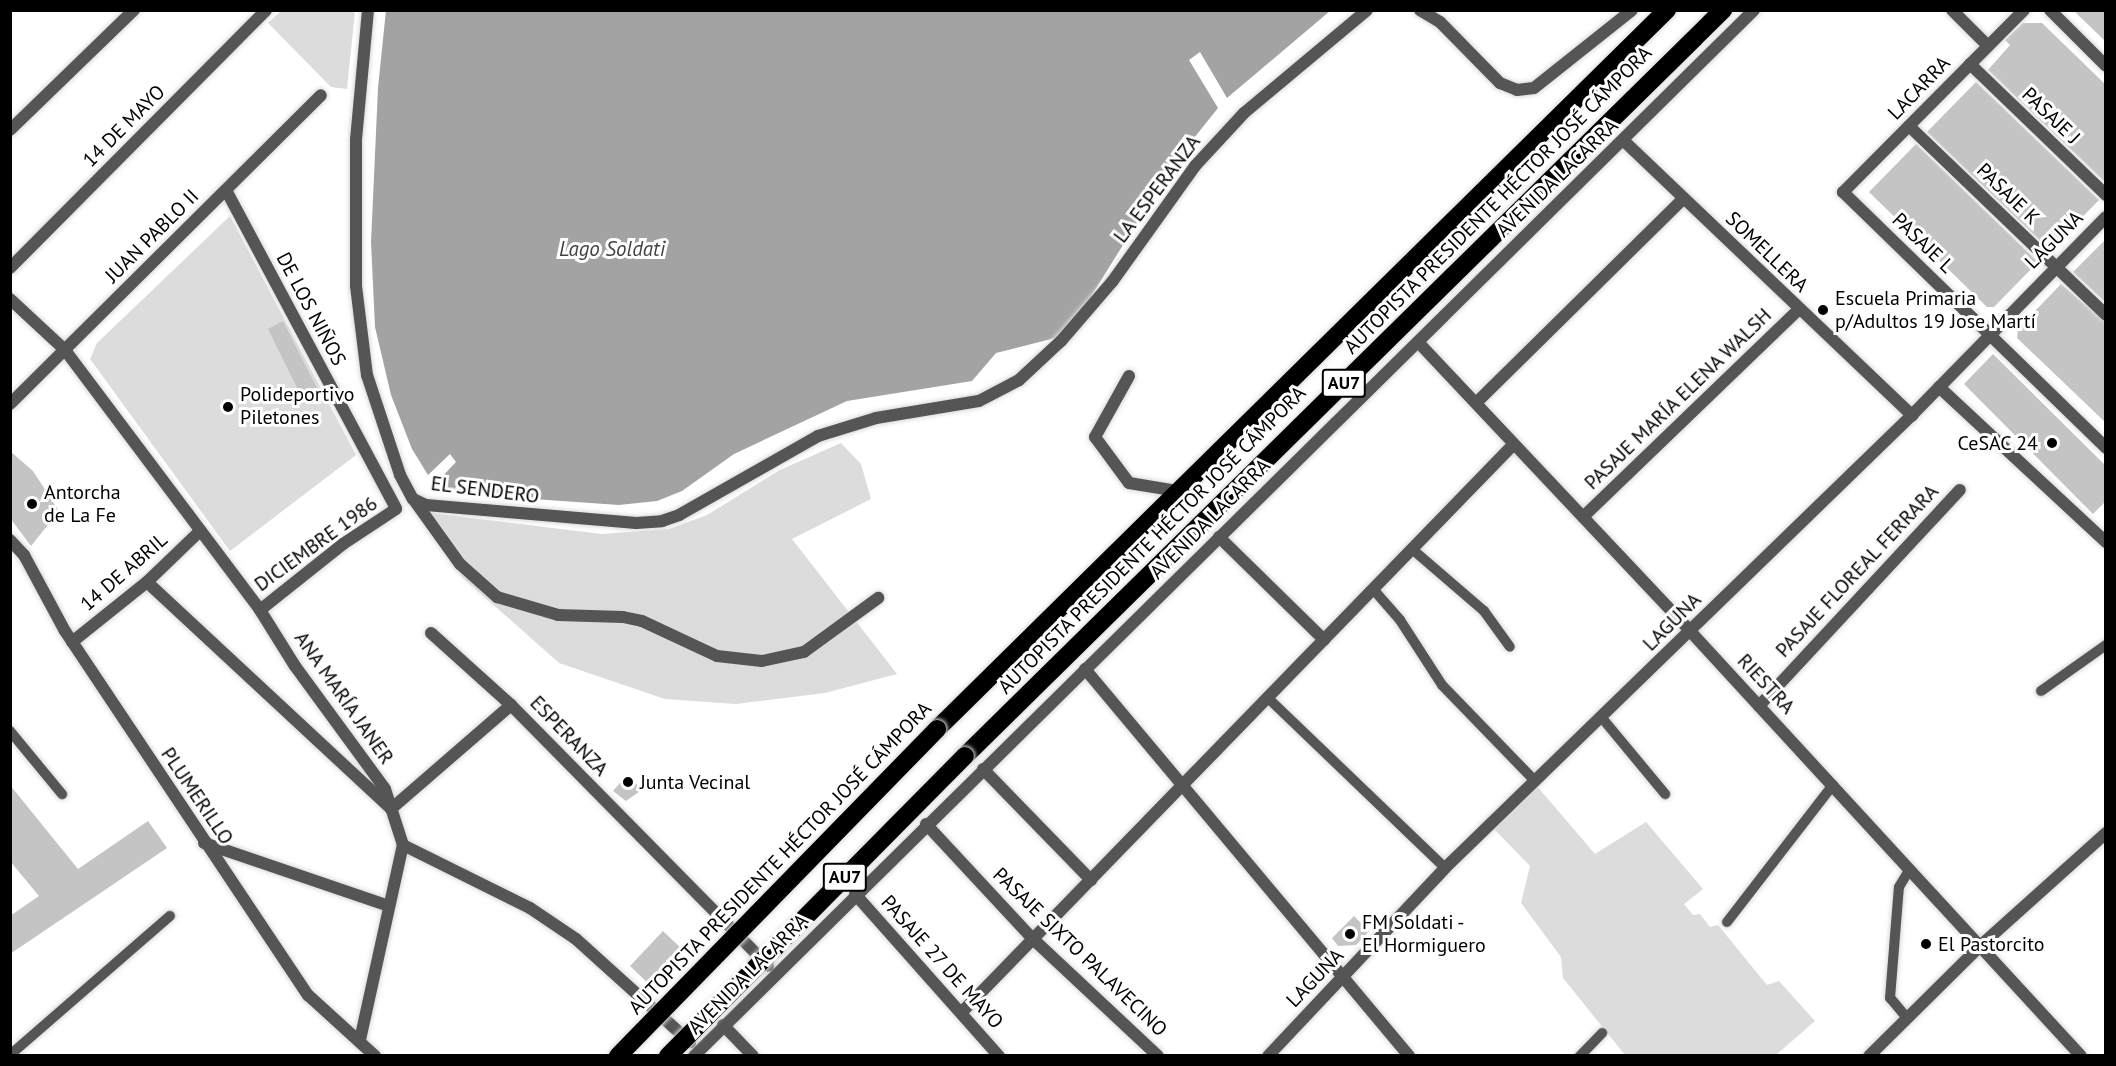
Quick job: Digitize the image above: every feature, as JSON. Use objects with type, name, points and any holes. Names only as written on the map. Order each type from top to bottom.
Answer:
[{"type":"highway","name":"AUTOPISTA PRESIDENTE HÉCTOR JOSÉ CÁMPORA","points":[[618,1056],[937,729],[1666,10]]},
{"type":"highway","name":"AUTOPISTA PRESIDENTE HÉCTOR JOSÉ CÁMPORA","points":[[668,1056],[965,756],[1723,10]]},
{"type":"street","points":[[10,130],[134,10]]},
{"type":"street","name":"14 DE MAYO","points":[[10,268],[266,10]]},
{"type":"street","name":"EL SENDERO","points":[[368,10],[356,139],[356,286],[367,375],[400,475],[413,499],[451,510],[601,522],[662,521],[818,436],[876,418],[979,401],[1018,380]]},
{"type":"street","name":"LA ESPERANZA","points":[[1018,380],[1061,341],[1112,282],[1195,166],[1244,113],[1367,10]]},
{"type":"street","points":[[1420,10],[1440,22],[1500,83],[1517,90],[1534,88],[1632,10]]},
{"type":"street","name":"AVENIDA LACARRA","points":[[697,1053],[855,894],[1624,141],[1754,10]]},
{"type":"street","points":[[1952,10],[1988,46]]},
{"type":"street","name":"LACARRA","points":[[1843,192],[2024,10]]},
{"type":"street","points":[[2050,10],[2106,66]]},
{"type":"street","name":"PASAJE J","points":[[1970,64],[2106,195]]},
{"type":"street","name":"JUAN PABLO II","points":[[10,404],[321,95]]},
{"type":"street","name":"PASAJE K","points":[[1909,126],[2106,315]]},
{"type":"street","name":"SOMELLERA","points":[[1624,141],[1912,415]]},
{"type":"street","name":"DE LOS NIÑOS","points":[[226,190],[396,509]]},
{"type":"street","name":"PASAJE L","points":[[1843,192],[2106,448]]},
{"type":"street","points":[[1476,403],[1683,198]]},
{"type":"street","name":"LAGUNA","points":[[1268,1056],[1445,868],[1912,415],[2106,217]]},
{"type":"street","name":"ANA MARÍA JANER","points":[[10,299],[65,350],[260,610],[295,666],[385,789],[403,845]]},
{"type":"street","name":"PASAJE MARÍA ELENA WALSH","points":[[1583,517],[1799,309]]},
{"type":"street","name":"RIESTRA","points":[[1418,342],[1690,631],[2081,1056]]},
{"type":"street","points":[[1129,376],[1095,437],[1129,483],[1178,491]]},
{"type":"street","points":[[1939,387],[2103,535]]},
{"type":"street","points":[[961,1013],[1514,444]]},
{"type":"street","name":"PASAJE FLOREAL FERRARA","points":[[1759,706],[1960,490]]},
{"type":"street","points":[[413,499],[460,564],[497,597],[558,615],[623,617],[642,621],[717,656],[762,661],[804,652],[878,598]]},
{"type":"street","name":"DICIEMBRE 1986","points":[[260,610],[343,544],[396,509]]},
{"type":"street","name":"14 DE ABRIL","points":[[72,642],[147,582],[200,531]]},
{"type":"street","points":[[1219,537],[1324,640]]},
{"type":"street","name":"PLUMERILLO","points":[[10,540],[24,555],[72,642],[308,996],[360,1040],[375,1056]]},
{"type":"street","points":[[147,582],[391,809],[511,705]]},
{"type":"street","name":"ESPERANZA","points":[[431,633],[511,705],[776,973]]},
{"type":"street","points":[[1085,669],[1409,1056]]},
{"type":"street","points":[[983,769],[1091,880]]},
{"type":"street","name":"PASAJE SIXTO PALAVECINO","points":[[926,824],[1033,939],[1158,1056]]},
{"type":"street","points":[[1869,1056],[1979,947],[2106,834]]},
{"type":"street","points":[[204,843],[389,906]]},
{"type":"street","points":[[360,1040],[403,845],[530,908],[576,939],[697,1053]]},
{"type":"street","name":"PASAJE 27 DE MAYO","points":[[855,894],[999,1056]]},
{"type":"street","points":[[723,1025],[753,1056]]},
{"type":"lane","points":[[1412,549],[1484,611],[1510,647]]},
{"type":"lane","points":[[1373,589],[1400,620],[1442,685],[1535,781]]},
{"type":"lane","points":[[2041,692],[2106,645]]},
{"type":"lane","points":[[1268,698],[1445,868]]},
{"type":"lane","points":[[1602,718],[1665,794]]},
{"type":"lane","points":[[10,730],[62,794]]},
{"type":"lane","points":[[1727,922],[1833,785]]},
{"type":"lane","points":[[1907,1018],[1890,998],[1899,887],[1910,869]]},
{"type":"lane","points":[[10,1055],[170,915]]},
{"type":"lane","points":[[1580,1056],[1602,1033]]},
{"type":"shaded area","points":[[281,11],[355,11],[347,89],[331,87],[268,23]]},
{"type":"shaded area","name":"Polideportivo Piletones","points":[[230,216],[356,455],[230,551],[90,359],[97,343]]},
{"type":"shaded area","points":[[841,443],[861,464],[871,499],[792,539],[897,674],[825,693],[736,704],[665,699],[559,663],[463,578],[431,533],[430,513],[602,534],[669,529],[707,515],[780,470]]},
{"type":"shaded area","points":[[1536,785],[1595,854],[1646,822],[1703,889],[1684,904],[1693,915],[1700,914],[1710,927],[1718,925],[1767,985],[1779,981],[1815,1021],[1776,1055],[1625,1055],[1563,978],[1561,957],[1521,903],[1530,866],[1494,829]]},
{"type":"water","name":"Lago Soldati","points":[[386,10],[1330,11],[1227,98],[1200,52],[1189,60],[1218,108],[1174,163],[1090,298],[1055,338],[996,353],[972,381],[847,401],[734,454],[682,491],[657,501],[619,505],[474,495],[446,488],[437,482],[456,462],[450,454],[428,475],[412,449],[391,395],[375,327],[371,242],[378,88]]},
{"type":"building","points":[[2073,10],[2106,10],[2106,42]]},
{"type":"building","points":[[2023,23],[2042,23],[2106,85],[2106,183],[1988,70],[2010,45],[2005,40]]},
{"type":"building","points":[[1976,82],[2099,200],[2050,250],[1927,132]]},
{"type":"building","points":[[1916,144],[2038,262],[1994,307],[1987,307],[1869,192]]},
{"type":"building","points":[[2106,239],[2106,303],[2073,272]]},
{"type":"building","points":[[2061,284],[2106,323],[2106,423],[2017,338],[2018,329]]},
{"type":"building","points":[[283,321],[320,394],[304,402],[268,329]]},
{"type":"building","name":"CeSAC 24","points":[[1993,354],[2106,466],[2106,501],[2093,514],[1964,384]]},
{"type":"building","name":"Antorcha de La Fe","points":[[10,451],[33,471],[59,511],[31,546],[10,518]]},
{"type":"building","name":"Junta Vecinal","points":[[626,776],[643,789],[626,801],[613,791]]},
{"type":"building","points":[[10,785],[78,869],[148,821],[167,848],[10,954],[10,916],[39,896],[10,861]]},
{"type":"building","name":"FM Soldati - El Hormiguero","points":[[1354,916],[1369,931],[1356,945],[1338,946],[1332,938]]},
{"type":"building","points":[[663,931],[685,952],[652,987],[630,966]]},
{"type":"place","name":"Escuela Primaria p/Adultos 19 Jose Martí","points":[[1823,310]]},
{"type":"place","name":"Polideportivo Piletones","points":[[228,407]]},
{"type":"place","name":"CeSAC 24","points":[[2052,443]]},
{"type":"place","name":"Antorcha de La Fe","points":[[32,504]]},
{"type":"place","name":"Junta Vecinal","points":[[628,782]]},
{"type":"place","name":"FM Soldati - El Hormiguero","points":[[1350,934]]},
{"type":"place","name":"El Pastorcito","points":[[1926,944]]}]
